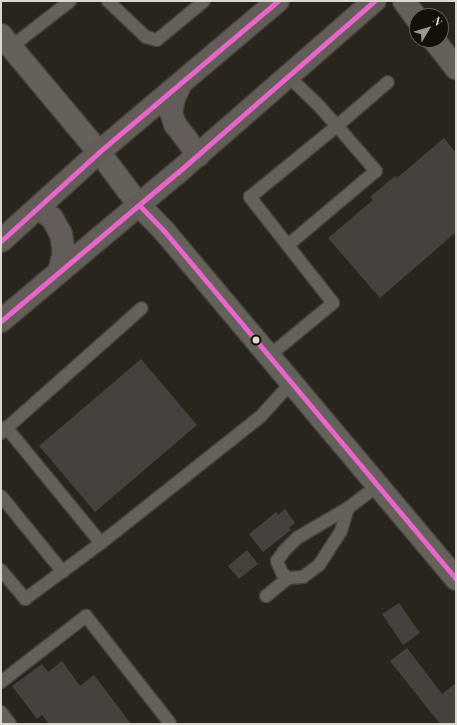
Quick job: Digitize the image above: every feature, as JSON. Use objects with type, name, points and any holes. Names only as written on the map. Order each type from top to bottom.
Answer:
[{"type":"main road","points":[[1,241],[40,208],[100,152],[278,1]]},
{"type":"main road","points":[[1,321],[289,77],[374,1]]},
{"type":"main road","points":[[180,85],[174,98],[171,112],[175,124],[198,154]]},
{"type":"main road","points":[[40,208],[52,218],[61,234],[64,252],[59,272]]},
{"type":"street","points":[[6,41],[100,152],[139,205],[165,232],[456,579]]},
{"type":"street","points":[[440,48],[456,68]]},
{"type":"lane","points":[[6,41],[70,1]]},
{"type":"lane","points":[[108,1],[146,37],[157,40],[204,1]]},
{"type":"lane","points":[[288,245],[376,172],[316,103],[289,77]]},
{"type":"lane","points":[[269,356],[332,302],[250,197],[388,82]]},
{"type":"lane","points":[[102,543],[4,430],[142,308]]},
{"type":"lane","points":[[1,570],[25,599],[102,543],[261,416],[291,383]]},
{"type":"lane","points":[[288,578],[282,574],[277,561],[284,551],[297,538],[348,508],[378,485]]},
{"type":"lane","points":[[1,496],[63,572]]},
{"type":"lane","points":[[266,596],[288,578],[303,577],[319,565],[341,531],[348,508]]},
{"type":"lane","points":[[1,682],[86,616],[170,723]]},
{"type":"lane","points":[[1,712],[10,724]]},
{"type":"building","points":[[444,138],[456,153],[456,232],[380,298],[328,238],[373,200],[370,197],[395,176],[397,178]]},
{"type":"building","points":[[141,359],[197,425],[95,512],[39,446]]},
{"type":"building","points":[[285,509],[295,523],[289,528],[291,530],[263,552],[249,534],[276,512],[278,515]]},
{"type":"building","points":[[247,550],[258,564],[239,579],[228,566]]},
{"type":"building","points":[[399,603],[420,633],[403,645],[382,614]]},
{"type":"building","points":[[407,648],[442,694],[456,683],[456,724],[440,724],[390,661]]},
{"type":"building","points":[[62,661],[80,686],[94,675],[131,724],[49,724],[42,715],[37,719],[12,686],[42,664],[48,672]]},
{"type":"transit line","points":[[1,241],[99,152],[278,1]]},
{"type":"transit line","points":[[1,321],[177,173],[374,1]]},
{"type":"transit line","points":[[139,205],[165,232],[456,579]]}]
